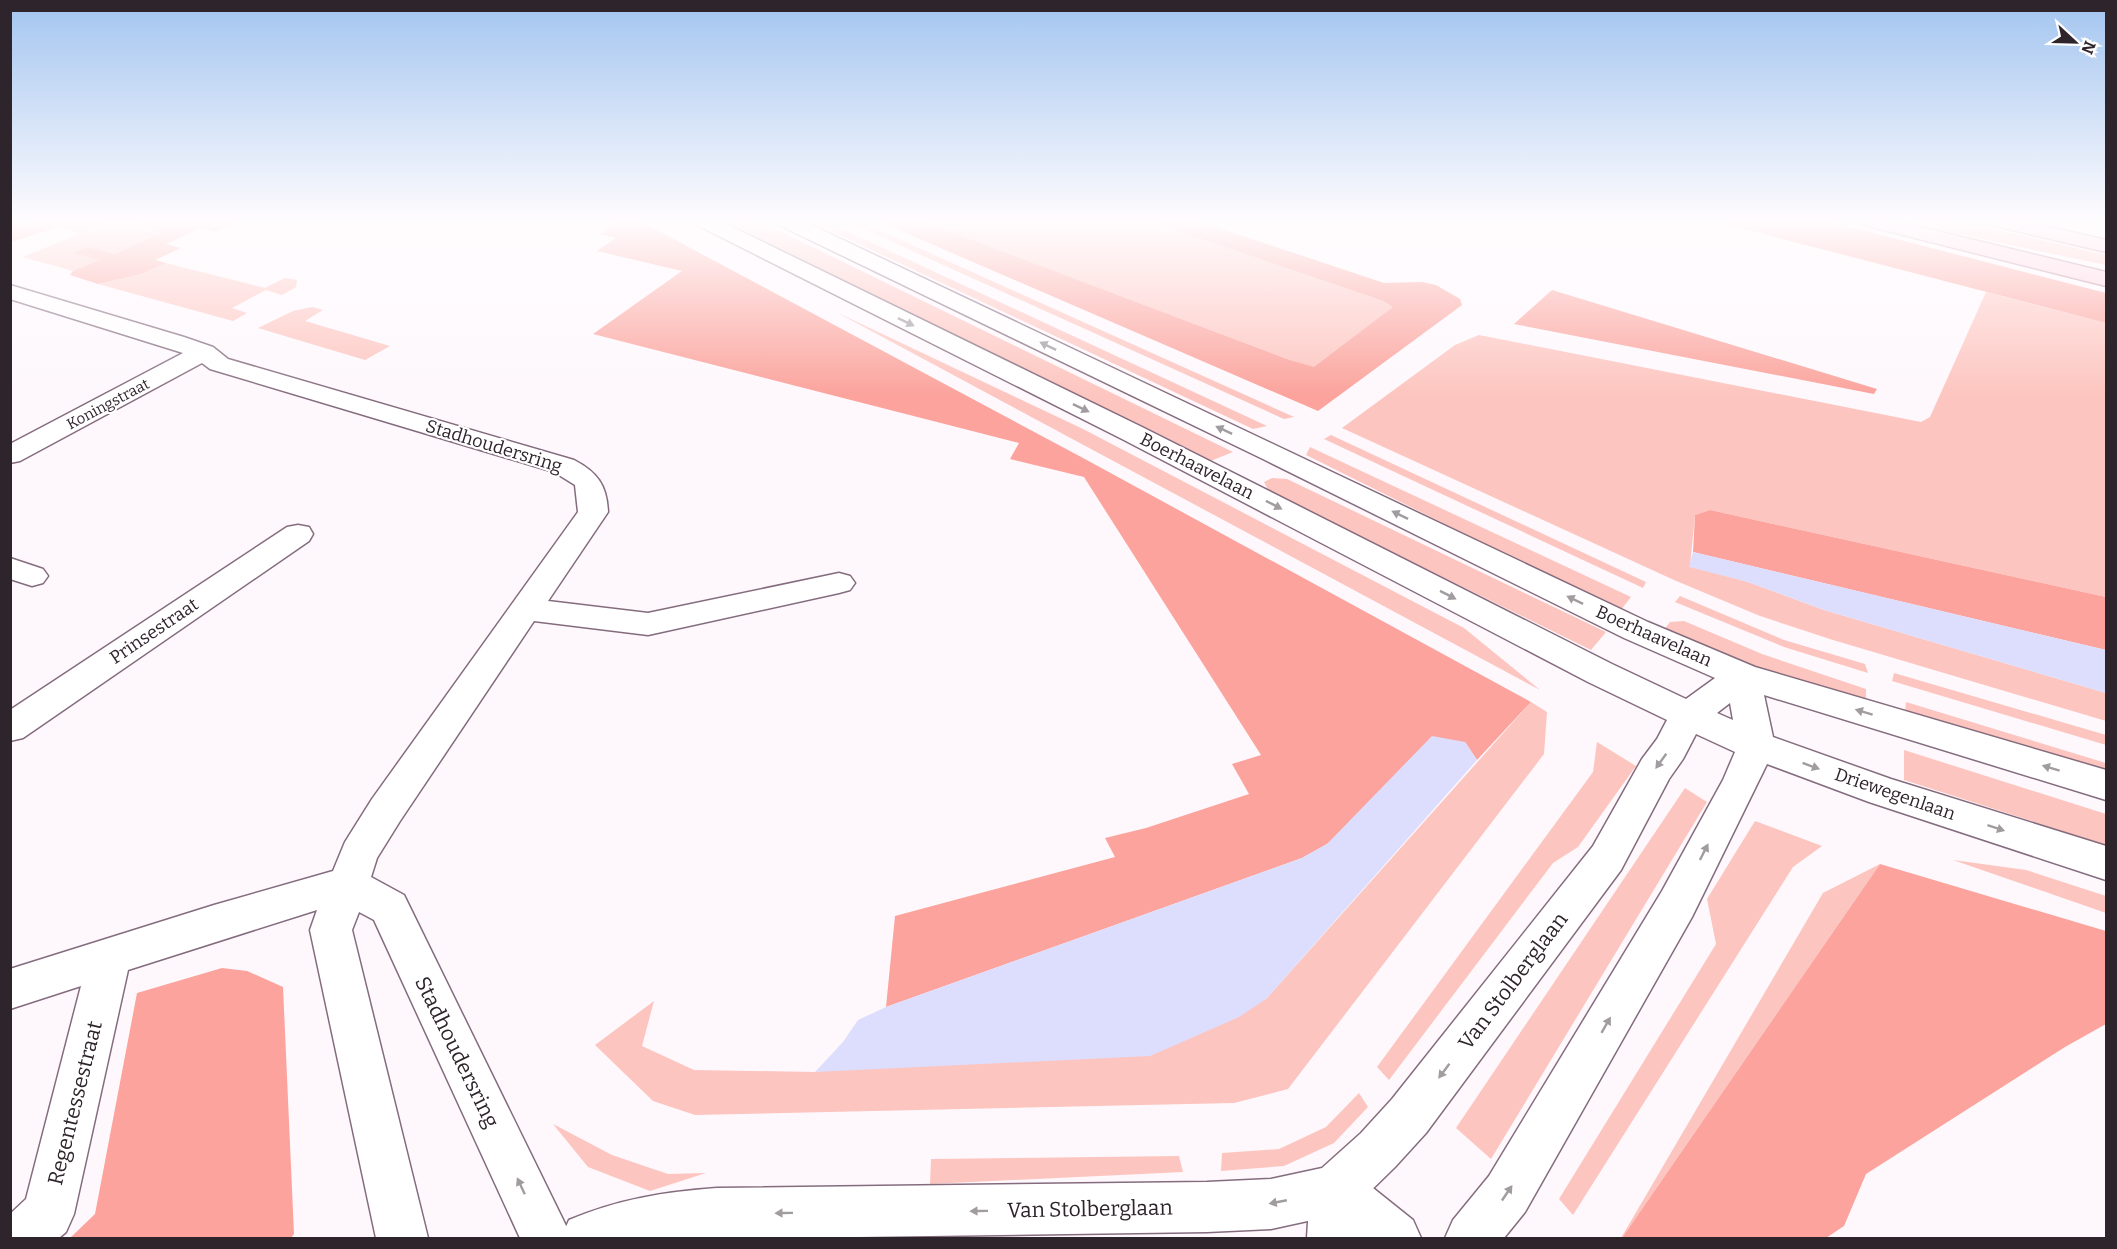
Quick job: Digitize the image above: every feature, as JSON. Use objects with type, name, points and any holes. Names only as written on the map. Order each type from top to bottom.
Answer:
[{"type":"street","name":"Boerhaavelaan","points":[[822,279],[1134,434],[1600,673],[1688,715]]},
{"type":"street","name":"Boerhaavelaan","points":[[908,279],[1275,454],[1636,630],[1743,676]]},
{"type":"street","name":"Stadhoudersring","points":[[10,292],[204,352],[219,364],[564,466],[583,476],[593,491],[593,512],[386,810],[359,854],[331,930],[397,1216]]},
{"type":"street","name":"Koningstraat","points":[[10,455],[204,352]]},
{"type":"street","name":"Prinsestraat","points":[[10,728],[298,534]]},
{"type":"street","points":[[525,609],[648,624],[839,584]]},
{"type":"street","name":"Van Stolberglaan","points":[[586,1239],[609,1228],[666,1218],[707,1215],[1207,1208],[1271,1204],[1335,1190],[1378,1150],[1409,1116],[1607,858],[1655,769],[1670,748],[1688,715],[1743,676]]},
{"type":"street","points":[[1471,1239],[1507,1194],[1677,904],[1756,746],[1743,676],[2106,784]]},
{"type":"street","name":"Driewegenlaan","points":[[1688,715],[1756,746],[1882,791],[2106,863]]},
{"type":"street","points":[[10,989],[347,884]]},
{"type":"street","name":"Stadhoudersring","points":[[347,884],[388,908],[546,1239]]},
{"type":"street","name":"Regentessestraat","points":[[22,1239],[48,1214],[110,956]]},
{"type":"street","points":[[1334,1239],[1335,1190]]},
{"type":"street","points":[[1335,1190],[1395,1239]]},
{"type":"shaded area","points":[[83,279],[118,279],[98,284]]},
{"type":"shaded area","points":[[118,279],[230,279],[265,288],[282,279],[297,280],[296,287],[282,295],[266,290],[232,308],[247,313],[233,321],[98,284]]},
{"type":"shaded area","points":[[670,279],[749,279],[1531,702],[1477,760],[1465,742],[1327,844],[1302,858],[886,1007],[895,916],[1115,857],[1105,838],[1146,828],[1249,794],[1232,764],[1261,755],[1084,477],[1010,459],[1019,443],[593,334]]},
{"type":"shaded area","points":[[842,279],[879,279],[1233,452],[1208,462]]},
{"type":"shaded area","points":[[934,279],[951,279],[1267,426],[1253,429]]},
{"type":"shaded area","points":[[975,279],[988,279],[1294,417],[1284,419]]},
{"type":"shaded area","points":[[1013,279],[1076,279],[1314,367],[1393,307],[1383,301],[1319,279],[1373,279],[1384,283],[1422,282],[1436,285],[1460,299],[1462,305],[1318,411]]},
{"type":"shaded area","points":[[1076,279],[1319,279],[1383,301],[1394,307],[1314,368]]},
{"type":"shaded area","points":[[1938,279],[2053,279],[2106,293],[2106,323]]},
{"type":"shaded area","points":[[1552,290],[1877,389],[1874,394],[1514,324]]},
{"type":"shaded area","points":[[1986,292],[2106,323],[2106,597],[1710,510],[1695,515],[1690,566],[1748,582],[1824,610],[2106,693],[2106,721],[1760,616],[1674,580],[1342,428],[1455,345],[1479,335],[1921,422],[1930,417]]},
{"type":"shaded area","points":[[312,307],[323,310],[305,321],[390,346],[365,360],[258,328],[293,311]]},
{"type":"shaded area","points":[[836,312],[1083,429],[1464,628],[1540,690]]},
{"type":"shaded area","points":[[1331,435],[1646,582],[1643,588],[1324,439]]},
{"type":"shaded area","points":[[1310,447],[1631,597],[1620,611],[1306,455]]},
{"type":"shaded area","points":[[1272,478],[1287,479],[1606,632],[1591,650],[1269,492],[1264,482]]},
{"type":"shaded area","points":[[1710,510],[2106,597],[2106,650],[1693,552],[1695,515]]},
{"type":"shaded area","points":[[1680,596],[1784,640],[1865,664],[1868,673],[1784,647],[1675,602]]},
{"type":"shaded area","points":[[1684,621],[1762,654],[1866,689],[1866,702],[1768,672],[1663,631],[1670,622]]},
{"type":"shaded area","points":[[1894,673],[2106,735],[2106,745],[1892,681]]},
{"type":"shaded area","points":[[1531,702],[1547,712],[1544,754],[1288,1089],[1234,1103],[695,1115],[653,1101],[595,1045],[654,1001],[642,1046],[694,1070],[815,1072],[1266,999]]},
{"type":"shaded area","points":[[1906,702],[2106,763],[2106,775],[1905,713]]},
{"type":"shaded area","points":[[1597,742],[1636,766],[1578,847],[1553,863],[1389,1080],[1377,1067],[1593,772]]},
{"type":"shaded area","points":[[1904,750],[2106,814],[2106,845],[1904,780]]},
{"type":"shaded area","points":[[1685,788],[1707,802],[1491,1159],[1456,1128]]},
{"type":"shaded area","points":[[1755,821],[1822,846],[1793,867],[1573,1215],[1559,1199],[1716,944],[1707,899]]},
{"type":"shaded area","points":[[1953,860],[2026,870],[2106,896],[2106,913]]},
{"type":"shaded area","points":[[1880,864],[1622,1238],[1621,1238],[1823,893]]},
{"type":"shaded area","points":[[1880,864],[2106,931],[2106,1024],[2065,1047],[1866,1174],[1844,1226],[1826,1238],[1622,1238]]},
{"type":"shaded area","points":[[222,968],[247,971],[283,987],[294,1234],[291,1238],[70,1238],[95,1214],[137,993]]},
{"type":"shaded area","points":[[1359,1093],[1368,1107],[1334,1143],[1284,1166],[1221,1171],[1222,1153],[1279,1149],[1326,1127]]},
{"type":"shaded area","points":[[553,1124],[612,1155],[668,1174],[706,1173],[650,1191],[588,1167]]},
{"type":"shaded area","points":[[1179,1156],[1183,1172],[930,1184],[931,1159]]},
{"type":"water","points":[[1693,552],[2106,650],[2106,693],[1824,610],[1748,582],[1689,567]]},
{"type":"water","points":[[1432,736],[1465,742],[1477,760],[1266,999],[1239,1017],[1150,1056],[815,1072],[843,1042],[858,1020],[886,1007],[1302,858],[1327,844]]}]
